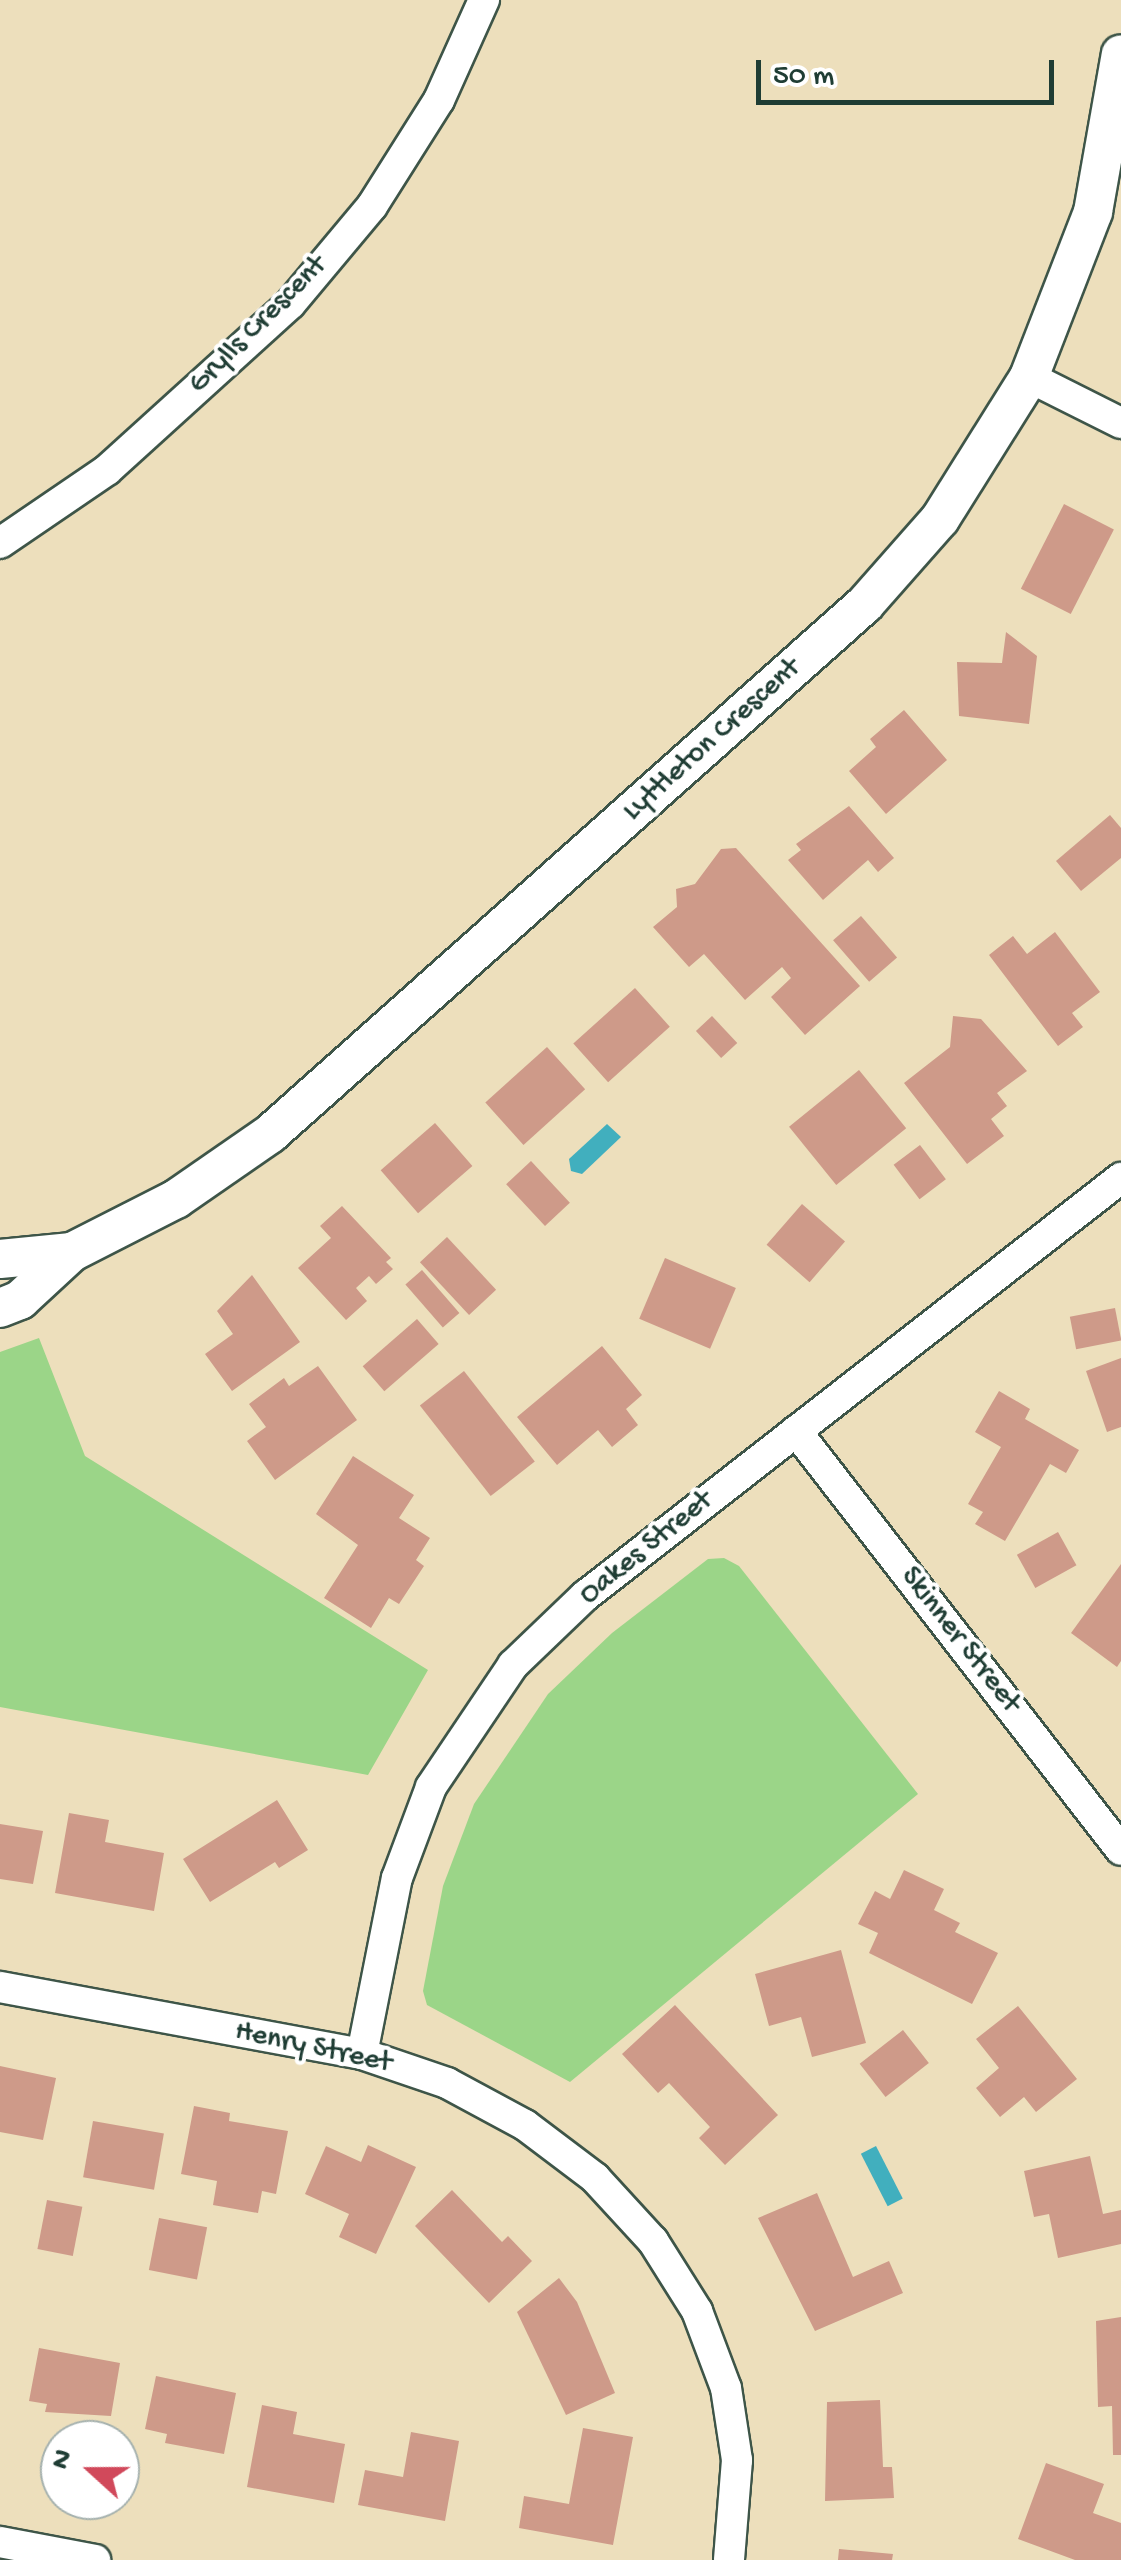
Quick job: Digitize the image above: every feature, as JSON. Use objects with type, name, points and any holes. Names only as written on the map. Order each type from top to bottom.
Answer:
[{"type":"street","name":"Grylls Crescent","points":[[0,543],[107,470],[290,304],[372,206],[439,100],[484,0]]},
{"type":"street","name":"Lyttleton Crescent","points":[[0,1308],[20,1300],[72,1252],[176,1199],[270,1134],[824,644],[940,518],[1029,377],[1093,212],[1121,54]]},
{"type":"street","points":[[1029,377],[1121,423]]},
{"type":"street","name":"Oakes Street","points":[[362,2054],[397,1878],[431,1787],[482,1704],[586,1596],[1121,1178]]},
{"type":"street","name":"Lyttleton Crescent","points":[[0,1259],[72,1252]]},
{"type":"street","name":"Skinner Street","points":[[796,1431],[1121,1850]]},
{"type":"street","name":"Henry Street","points":[[0,1988],[362,2054],[446,2083],[525,2125],[595,2178],[653,2241],[697,2310],[726,2388],[736,2460],[729,2560]]},
{"type":"street","points":[[0,2542],[95,2560]]},
{"type":"green space","points":[[39,1338],[85,1456],[428,1670],[368,1775],[0,1707],[0,1352]]},
{"type":"green space","points":[[724,1558],[739,1566],[918,1794],[570,2082],[427,2005],[423,1991],[443,1886],[474,1804],[548,1694],[612,1633],[708,1559]]},
{"type":"water","points":[[607,1124],[621,1137],[582,1174],[571,1171],[569,1159]]},
{"type":"water","points":[[876,2146],[903,2199],[888,2206],[861,2154]]},
{"type":"building","points":[[1064,504],[1114,529],[1071,614],[1021,589]]},
{"type":"building","points":[[1006,632],[1037,656],[1029,724],[959,716],[957,662],[1002,663]]},
{"type":"building","points":[[904,710],[947,760],[886,814],[849,771],[876,747],[870,739]]},
{"type":"building","points":[[849,806],[894,858],[878,872],[868,860],[823,900],[788,860],[801,850],[796,844]]},
{"type":"building","points":[[1110,815],[1121,828],[1121,858],[1081,891],[1056,861]]},
{"type":"building","points":[[736,848],[860,986],[805,1035],[771,997],[791,978],[782,967],[745,1000],[704,954],[689,967],[653,927],[677,907],[676,889],[695,884],[721,849]]},
{"type":"building","points":[[861,916],[897,958],[869,982],[833,940]]},
{"type":"building","points":[[1055,932],[1100,992],[1072,1013],[1083,1027],[1058,1046],[989,955],[1013,936],[1027,954]]},
{"type":"building","points":[[635,988],[670,1027],[608,1082],[573,1044]]},
{"type":"building","points":[[712,1016],[737,1043],[721,1058],[696,1031]]},
{"type":"building","points":[[953,1016],[981,1019],[1027,1071],[997,1093],[1007,1106],[991,1119],[1004,1136],[967,1164],[904,1083],[950,1047]]},
{"type":"building","points":[[547,1047],[585,1089],[523,1145],[485,1103]]},
{"type":"building","points":[[859,1070],[906,1128],[836,1185],[789,1127]]},
{"type":"building","points":[[435,1123],[472,1166],[418,1213],[381,1170]]},
{"type":"building","points":[[920,1145],[946,1179],[920,1199],[894,1165]]},
{"type":"building","points":[[531,1161],[570,1203],[545,1226],[506,1184]]},
{"type":"building","points":[[802,1204],[845,1241],[810,1282],[767,1245]]},
{"type":"building","points":[[342,1206],[391,1258],[386,1262],[393,1269],[376,1284],[369,1276],[356,1288],[367,1301],[346,1320],[298,1268],[331,1238],[320,1226]]},
{"type":"building","points":[[447,1237],[496,1290],[469,1315],[420,1262]]},
{"type":"building","points":[[665,1258],[736,1288],[710,1349],[639,1319]]},
{"type":"building","points":[[422,1270],[459,1313],[443,1327],[405,1284]]},
{"type":"building","points":[[252,1275],[300,1342],[232,1391],[205,1354],[233,1334],[217,1311]]},
{"type":"building","points":[[1115,1308],[1121,1340],[1076,1349],[1070,1317]]},
{"type":"building","points":[[417,1319],[439,1344],[384,1391],[363,1366]]},
{"type":"building","points":[[602,1346],[642,1395],[626,1409],[638,1425],[612,1447],[598,1430],[557,1465],[517,1417]]},
{"type":"building","points":[[1121,1358],[1121,1427],[1107,1432],[1086,1371]]},
{"type":"building","points":[[318,1366],[357,1420],[275,1480],[247,1441],[266,1427],[249,1404],[284,1378],[289,1386]]},
{"type":"building","points":[[464,1371],[535,1462],[491,1496],[420,1405]]},
{"type":"building","points":[[999,1391],[1030,1409],[1025,1419],[1079,1450],[1066,1473],[1050,1464],[1005,1541],[975,1524],[983,1512],[968,1504],[1001,1447],[975,1432]]},
{"type":"building","points":[[353,1456],[414,1495],[399,1518],[430,1538],[416,1560],[424,1566],[399,1604],[389,1598],[371,1628],[324,1598],[358,1545],[316,1514]]},
{"type":"building","points":[[1058,1532],[1076,1565],[1035,1588],[1017,1555]]},
{"type":"building","points":[[1121,1564],[1121,1661],[1117,1667],[1071,1633]]},
{"type":"building","points":[[277,1800],[308,1850],[279,1868],[275,1862],[210,1902],[183,1859]]},
{"type":"building","points":[[69,1813],[109,1820],[105,1842],[164,1853],[154,1911],[55,1893]]},
{"type":"building","points":[[0,1824],[43,1831],[33,1884],[0,1879]]},
{"type":"building","points":[[904,1870],[944,1889],[934,1910],[960,1923],[955,1932],[998,1953],[972,2004],[869,1953],[878,1933],[858,1924],[875,1891],[890,1899]]},
{"type":"building","points":[[841,1950],[866,2043],[812,2057],[801,2017],[769,2026],[755,1974]]},
{"type":"building","points":[[675,2005],[778,2115],[725,2165],[699,2138],[710,2127],[669,2083],[658,2093],[622,2054]]},
{"type":"building","points":[[1018,2006],[1077,2079],[1036,2112],[1024,2097],[1000,2117],[976,2088],[999,2068],[976,2039]]},
{"type":"building","points":[[903,2030],[929,2063],[886,2097],[860,2064]]},
{"type":"building","points":[[0,2066],[56,2078],[43,2140],[0,2132]]},
{"type":"building","points":[[194,2106],[230,2113],[229,2121],[288,2131],[276,2194],[262,2191],[258,2213],[213,2205],[217,2181],[181,2174]]},
{"type":"building","points":[[93,2121],[164,2134],[154,2190],[83,2177]]},
{"type":"building","points":[[368,2145],[416,2167],[376,2254],[339,2237],[349,2214],[305,2194],[326,2146],[361,2162]]},
{"type":"building","points":[[1090,2156],[1103,2214],[1121,2210],[1121,2244],[1058,2258],[1049,2214],[1034,2217],[1024,2171]]},
{"type":"building","points":[[452,2190],[502,2242],[508,2236],[532,2261],[489,2303],[415,2226]]},
{"type":"building","points":[[817,2193],[853,2277],[889,2261],[903,2293],[815,2331],[758,2218]]},
{"type":"building","points":[[47,2200],[82,2207],[73,2256],[37,2249]]},
{"type":"building","points":[[159,2218],[207,2227],[197,2279],[149,2270]]},
{"type":"building","points":[[559,2278],[577,2302],[615,2393],[566,2415],[517,2312]]},
{"type":"building","points":[[1121,2317],[1121,2455],[1113,2455],[1112,2406],[1098,2407],[1096,2321]]},
{"type":"building","points":[[39,2348],[120,2363],[111,2416],[45,2412],[47,2404],[29,2401]]},
{"type":"building","points":[[156,2376],[236,2393],[224,2454],[165,2443],[167,2434],[145,2429]]},
{"type":"building","points":[[880,2400],[883,2467],[892,2467],[894,2498],[825,2501],[827,2402]]},
{"type":"building","points":[[262,2405],[297,2412],[293,2434],[345,2444],[334,2503],[247,2487]]},
{"type":"building","points":[[583,2428],[633,2437],[613,2545],[519,2528],[524,2496],[569,2504]]},
{"type":"building","points":[[411,2432],[459,2441],[445,2521],[358,2505],[365,2470],[403,2477]]},
{"type":"building","points":[[1046,2463],[1104,2484],[1093,2513],[1121,2523],[1121,2560],[1075,2560],[1018,2539]]},
{"type":"building","points":[[839,2549],[893,2554],[892,2560],[838,2560]]}]
